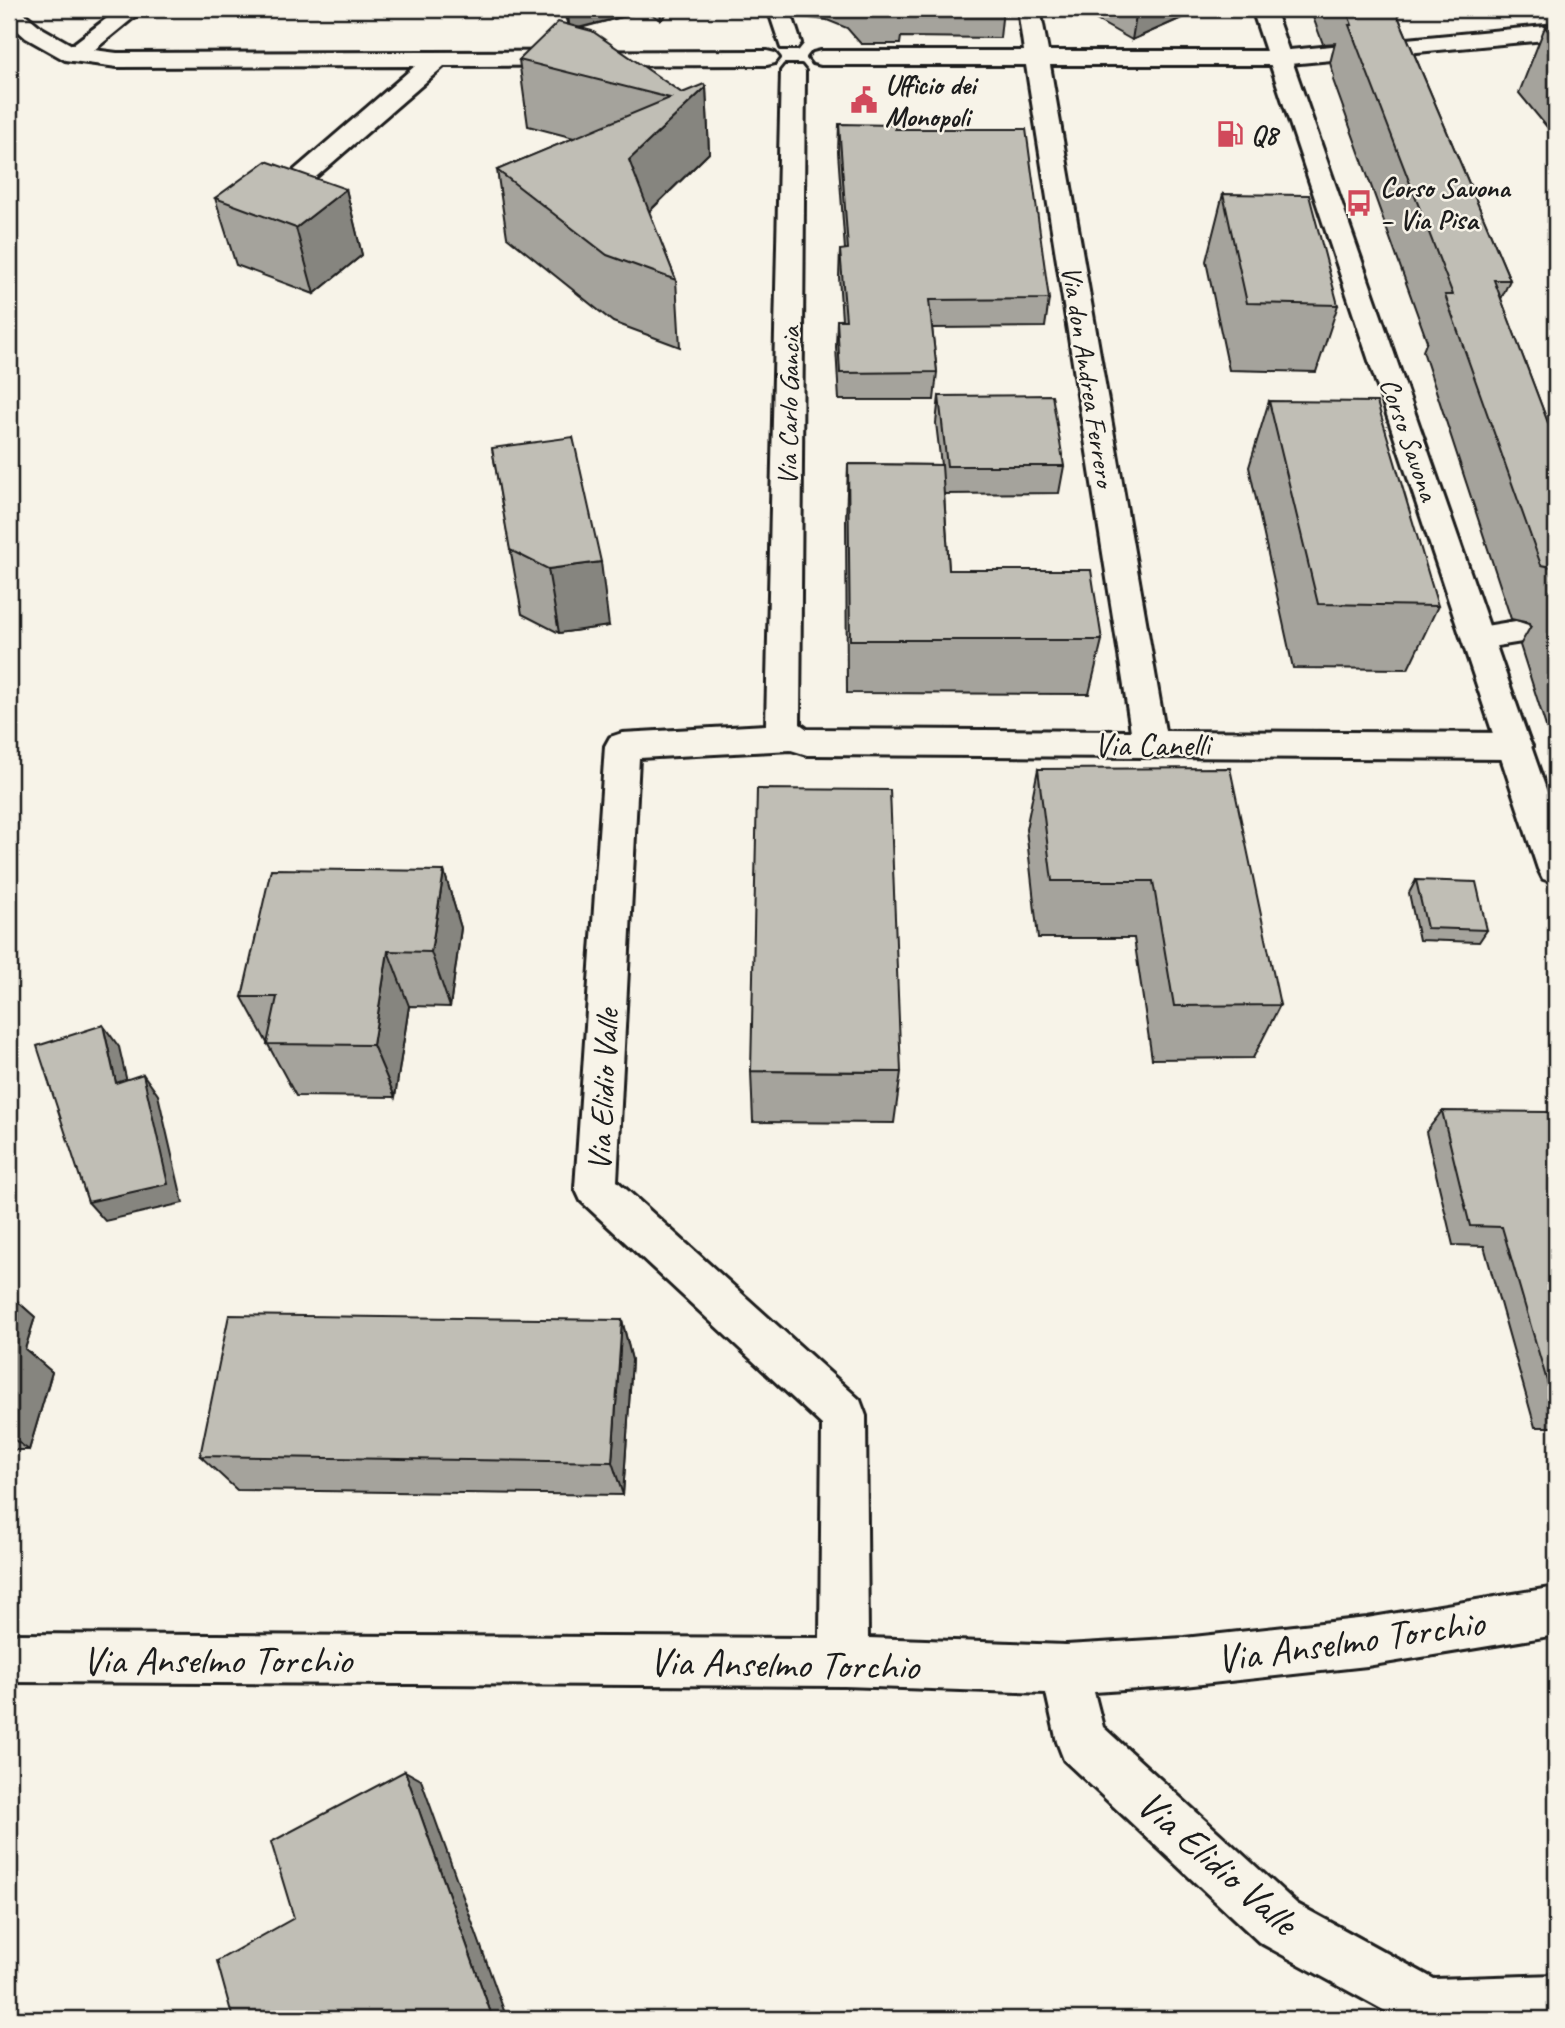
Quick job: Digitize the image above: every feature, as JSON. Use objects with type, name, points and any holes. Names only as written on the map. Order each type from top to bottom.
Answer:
[{"type":"street","points":[[73,55],[133,9]]},
{"type":"street","name":"Via Carlo Gancia","points":[[779,9],[791,57],[783,726],[791,737]]},
{"type":"street","name":"Via don Andrea Ferrero","points":[[1029,9],[1150,744]]},
{"type":"street","name":"Corso Savona","points":[[1262,9],[1479,637],[1556,869]]},
{"type":"street","points":[[9,12],[34,33],[73,55],[117,60],[767,58],[778,69],[791,57],[810,69],[821,58],[1279,58],[1556,32]]},
{"type":"street","points":[[271,203],[438,59]]},
{"type":"street","points":[[1479,637],[1516,633]]},
{"type":"street","name":"Via Canelli","points":[[791,737],[807,742],[1515,746]]},
{"type":"street","name":"Via Elidio Valle","points":[[791,737],[622,746],[596,1188],[844,1416],[844,1662]]},
{"type":"street","name":"Via Anselmo Torchio","points":[[9,1658],[844,1662],[1066,1669],[1184,1662],[1367,1642],[1556,1611]]},
{"type":"street","name":"Via Elidio Valle","points":[[1066,1669],[1073,1710],[1083,1742],[1278,1923],[1426,2013]]},
{"type":"street","points":[[1426,2013],[1556,2002]]},
{"type":"building","points":[[1346,9],[1395,9],[1510,280],[1494,280],[1556,444],[1556,568],[1541,565],[1445,295],[1453,295],[1349,25],[1352,25]]},
{"type":"building","points":[[558,22],[592,31],[682,93],[704,84],[706,87],[629,160],[676,280],[607,255],[497,170],[670,98],[519,60]]},
{"type":"building","points":[[1556,26],[1556,40],[1545,27]]},
{"type":"building","points":[[839,124],[895,125],[895,129],[1026,129],[1049,299],[929,300],[937,372],[840,373],[837,320],[846,320],[840,250],[848,249]]},
{"type":"building","points":[[266,161],[346,189],[296,228],[215,198]]},
{"type":"building","points":[[1223,194],[1309,195],[1338,305],[1247,303]]},
{"type":"building","points":[[1052,395],[1064,466],[947,466],[939,396]]},
{"type":"building","points":[[1269,401],[1377,402],[1438,606],[1318,604]]},
{"type":"building","points":[[573,437],[601,562],[548,569],[510,550],[492,448]]},
{"type":"building","points":[[848,464],[942,465],[949,570],[1091,570],[1102,640],[850,640]]},
{"type":"building","points":[[1556,589],[1556,610],[1550,591]]},
{"type":"building","points":[[1230,768],[1280,1005],[1174,1006],[1153,881],[1052,881],[1038,769]]},
{"type":"building","points":[[757,789],[890,790],[901,1072],[751,1071]]},
{"type":"building","points":[[271,869],[444,871],[431,952],[388,951],[373,1045],[267,1044],[277,997],[242,997]]},
{"type":"building","points":[[1416,880],[1476,882],[1487,930],[1427,928]]},
{"type":"building","points":[[103,1025],[116,1083],[143,1074],[168,1184],[88,1202],[37,1046]]},
{"type":"building","points":[[1442,1111],[1550,1112],[1556,1134],[1556,1412],[1502,1227],[1470,1226]]},
{"type":"building","points":[[229,1315],[622,1320],[612,1462],[200,1456]]},
{"type":"building","points":[[405,1771],[493,2019],[233,2019],[217,1961],[294,1918],[271,1842]]},
{"type":"place","name":"Ufficio dei Monopoli","points":[[864,100]]},
{"type":"place","name":"Q8","points":[[1230,134]]},
{"type":"place","name":"Corso Savona – Via Pisa","points":[[1359,203]]}]
